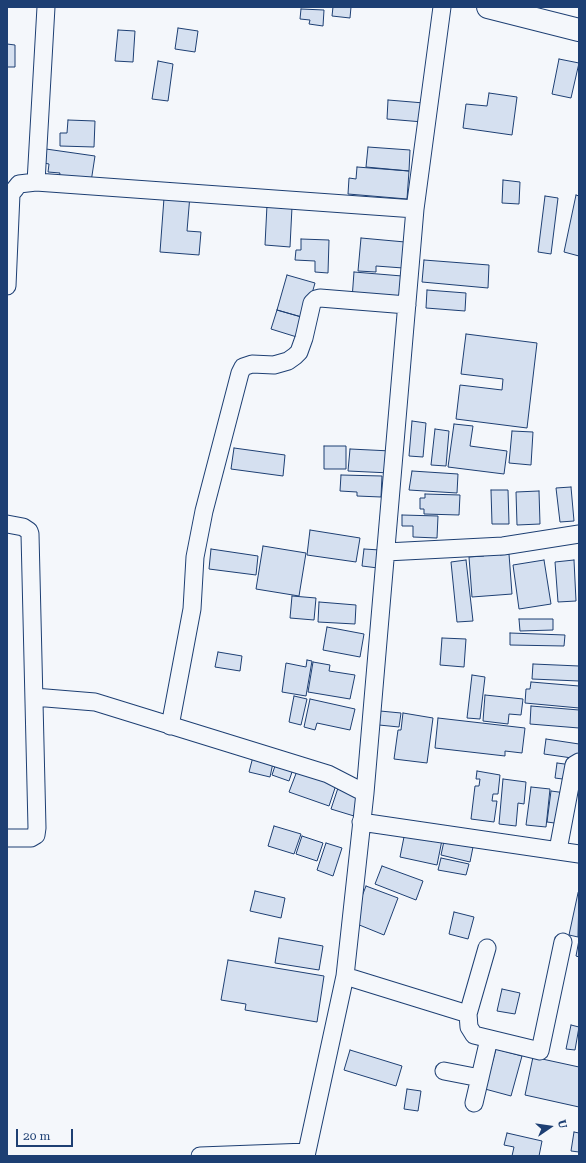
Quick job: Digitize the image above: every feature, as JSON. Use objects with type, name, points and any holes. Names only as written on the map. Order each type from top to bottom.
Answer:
[{"type":"main road","points":[[488,7],[579,30]]},
{"type":"street","points":[[36,182],[46,7]]},
{"type":"street","points":[[200,1156],[307,1154],[345,976],[365,794],[416,209],[442,7]]},
{"type":"street","points":[[7,286],[11,194],[19,184],[36,182],[416,209]]},
{"type":"street","points":[[170,726],[192,609],[195,557],[204,511],[240,373],[243,367],[252,364],[274,365],[288,361],[295,356],[299,352],[312,303],[316,299],[320,298],[407,305]]},
{"type":"street","points":[[7,524],[23,526],[30,531],[37,828],[36,835],[31,838],[7,838]]},
{"type":"street","points":[[386,552],[503,546],[579,534]]},
{"type":"street","points":[[34,697],[95,702],[328,774],[365,794]]},
{"type":"street","points":[[558,850],[574,765],[579,762]]},
{"type":"street","points":[[361,822],[579,854]]},
{"type":"street","points":[[487,948],[468,1014],[469,1027],[474,1035],[540,1051],[563,942]]},
{"type":"street","points":[[345,976],[468,1014]]},
{"type":"street","points":[[474,1103],[489,1039]]},
{"type":"street","points":[[444,1071],[480,1078]]},
{"type":"building","points":[[333,7],[351,7],[350,18],[332,16]]},
{"type":"building","points":[[301,9],[324,10],[323,26],[309,24],[310,20],[300,19]]},
{"type":"building","points":[[178,28],[198,31],[195,52],[175,49]]},
{"type":"building","points":[[118,30],[135,31],[133,62],[115,61]]},
{"type":"building","points":[[7,44],[15,45],[15,67],[7,67]]},
{"type":"building","points":[[559,59],[579,63],[571,98],[552,94]]},
{"type":"building","points":[[158,61],[173,64],[168,101],[152,99]]},
{"type":"building","points":[[489,93],[517,97],[512,135],[463,128],[466,104],[487,106]]},
{"type":"building","points":[[388,100],[424,103],[423,122],[387,119]]},
{"type":"building","points":[[68,120],[95,121],[94,147],[60,146],[60,133],[67,133]]},
{"type":"building","points":[[368,147],[410,150],[409,171],[366,167]]},
{"type":"building","points":[[46,149],[95,156],[91,182],[59,177],[60,173],[48,172],[49,164],[44,163]]},
{"type":"building","points":[[357,167],[409,171],[407,199],[348,194],[349,178],[356,179]]},
{"type":"building","points":[[503,180],[520,182],[519,204],[502,203]]},
{"type":"building","points":[[190,195],[187,231],[201,232],[199,255],[160,252],[164,198]]},
{"type":"building","points":[[576,195],[579,196],[579,256],[564,252]]},
{"type":"building","points":[[545,196],[558,198],[551,254],[538,252]]},
{"type":"building","points":[[267,205],[292,207],[290,247],[265,245]]},
{"type":"building","points":[[361,238],[405,242],[403,268],[376,266],[376,272],[358,271]]},
{"type":"building","points":[[301,239],[329,240],[328,273],[315,272],[315,261],[295,260],[296,250],[301,250]]},
{"type":"building","points":[[424,260],[489,265],[488,288],[422,282]]},
{"type":"building","points":[[354,272],[402,276],[401,296],[352,299]]},
{"type":"building","points":[[287,275],[315,283],[305,318],[277,310]]},
{"type":"building","points":[[427,290],[466,293],[465,311],[426,308]]},
{"type":"building","points":[[277,310],[305,318],[300,338],[271,329]]},
{"type":"building","points":[[466,334],[537,343],[527,428],[456,419],[460,385],[502,390],[503,379],[461,374]]},
{"type":"building","points":[[412,421],[426,423],[423,457],[409,456]]},
{"type":"building","points":[[454,424],[473,426],[470,446],[507,451],[504,474],[448,467]]},
{"type":"building","points":[[435,429],[449,431],[446,466],[431,465]]},
{"type":"building","points":[[512,431],[533,432],[531,465],[509,463]]},
{"type":"building","points":[[324,446],[346,446],[346,469],[324,469]]},
{"type":"building","points":[[234,448],[285,455],[283,476],[231,469]]},
{"type":"building","points":[[350,449],[391,451],[390,473],[348,471]]},
{"type":"building","points":[[412,471],[458,474],[457,493],[409,490]]},
{"type":"building","points":[[341,475],[382,476],[381,497],[357,496],[357,492],[340,491]]},
{"type":"building","points":[[571,487],[574,521],[560,522],[556,488]]},
{"type":"building","points":[[491,490],[508,490],[509,524],[492,524]]},
{"type":"building","points":[[539,491],[540,524],[517,525],[516,492]]},
{"type":"building","points":[[425,494],[460,495],[459,515],[424,514],[424,509],[420,509],[420,498],[425,498]]},
{"type":"building","points":[[402,515],[438,516],[437,538],[413,537],[413,526],[402,526]]},
{"type":"building","points":[[310,530],[360,538],[356,562],[307,555]]},
{"type":"building","points":[[263,546],[306,553],[299,596],[256,589]]},
{"type":"building","points":[[211,549],[258,556],[256,575],[209,569]]},
{"type":"building","points":[[364,549],[380,550],[378,568],[362,566]]},
{"type":"building","points":[[500,550],[500,555],[509,554],[512,594],[472,597],[469,557],[484,556],[484,551]]},
{"type":"building","points":[[466,560],[473,621],[457,622],[451,562]]},
{"type":"building","points":[[544,560],[551,604],[519,609],[513,565]]},
{"type":"building","points":[[574,560],[576,601],[558,602],[555,562]]},
{"type":"building","points":[[292,596],[316,598],[314,620],[290,618]]},
{"type":"building","points":[[319,602],[356,605],[355,624],[318,622]]},
{"type":"building","points":[[519,619],[553,619],[553,630],[520,631]]},
{"type":"building","points":[[327,627],[364,634],[360,657],[323,650]]},
{"type":"building","points":[[510,633],[565,635],[564,646],[510,645]]},
{"type":"building","points":[[442,638],[466,639],[464,667],[440,665]]},
{"type":"building","points":[[218,652],[242,656],[240,671],[215,667]]},
{"type":"building","points":[[307,660],[312,661],[306,696],[282,692],[286,663],[306,667]]},
{"type":"building","points":[[313,662],[330,665],[329,671],[355,675],[350,699],[308,692]]},
{"type":"building","points":[[533,664],[579,666],[579,681],[532,679]]},
{"type":"building","points":[[472,675],[485,677],[480,719],[467,718]]},
{"type":"building","points":[[531,682],[579,686],[579,708],[525,703],[526,689],[530,689]]},
{"type":"building","points":[[485,695],[523,699],[521,715],[509,714],[508,724],[483,721]]},
{"type":"building","points":[[294,696],[307,699],[301,725],[289,722]]},
{"type":"building","points":[[310,699],[355,709],[350,730],[317,723],[315,730],[304,727]]},
{"type":"building","points":[[531,706],[579,710],[579,728],[530,724]]},
{"type":"building","points":[[380,711],[401,713],[399,727],[379,725]]},
{"type":"building","points":[[403,713],[433,718],[427,763],[394,759],[398,730],[401,730]]},
{"type":"building","points":[[438,718],[525,728],[522,753],[505,751],[505,756],[435,748]]},
{"type":"building","points":[[546,739],[579,744],[579,759],[544,754]]},
{"type":"building","points":[[254,753],[274,758],[270,777],[249,772]]},
{"type":"building","points":[[276,763],[293,769],[289,781],[272,775]]},
{"type":"building","points":[[557,763],[572,765],[570,780],[555,778]]},
{"type":"building","points":[[297,771],[336,785],[329,806],[289,792]]},
{"type":"building","points":[[477,771],[500,775],[498,794],[493,794],[492,801],[497,801],[494,822],[471,819],[475,786],[479,786],[480,779],[476,779]]},
{"type":"building","points":[[503,779],[526,782],[524,804],[518,803],[516,826],[499,824]]},
{"type":"building","points":[[531,787],[550,789],[546,827],[526,825]]},
{"type":"building","points":[[338,788],[361,795],[354,816],[331,809]]},
{"type":"building","points":[[551,791],[566,793],[562,824],[547,822]]},
{"type":"building","points":[[274,826],[301,834],[294,854],[268,846]]},
{"type":"building","points":[[405,832],[442,840],[437,865],[400,857]]},
{"type":"building","points":[[302,836],[323,843],[317,861],[296,854]]},
{"type":"building","points":[[444,841],[473,847],[470,862],[441,855]]},
{"type":"building","points":[[326,843],[342,848],[333,876],[317,870]]},
{"type":"building","points":[[441,858],[469,864],[466,875],[438,870]]},
{"type":"building","points":[[382,866],[423,881],[416,900],[375,884]]},
{"type":"building","points":[[366,886],[398,898],[384,935],[352,922]]},
{"type":"building","points":[[255,891],[285,898],[281,918],[250,911]]},
{"type":"building","points":[[578,893],[579,894],[578,937],[569,935]]},
{"type":"building","points":[[454,912],[474,917],[468,939],[449,934]]},
{"type":"building","points":[[279,938],[323,946],[319,970],[275,963]]},
{"type":"building","points":[[579,940],[579,957],[576,956]]},
{"type":"building","points":[[228,960],[324,976],[317,1022],[245,1010],[246,1004],[221,1000]]},
{"type":"building","points":[[502,989],[520,993],[515,1014],[497,1011]]},
{"type":"building","points":[[571,1025],[579,1027],[575,1050],[566,1049]]},
{"type":"building","points":[[496,1049],[522,1056],[511,1096],[485,1089]]},
{"type":"building","points":[[350,1050],[402,1066],[396,1086],[344,1070]]},
{"type":"building","points":[[533,1057],[579,1067],[579,1107],[525,1095]]},
{"type":"building","points":[[407,1089],[421,1091],[418,1111],[404,1109]]},
{"type":"building","points":[[574,1132],[579,1133],[579,1152],[571,1151]]},
{"type":"building","points":[[507,1133],[542,1141],[539,1156],[512,1156],[514,1147],[504,1145]]}]
